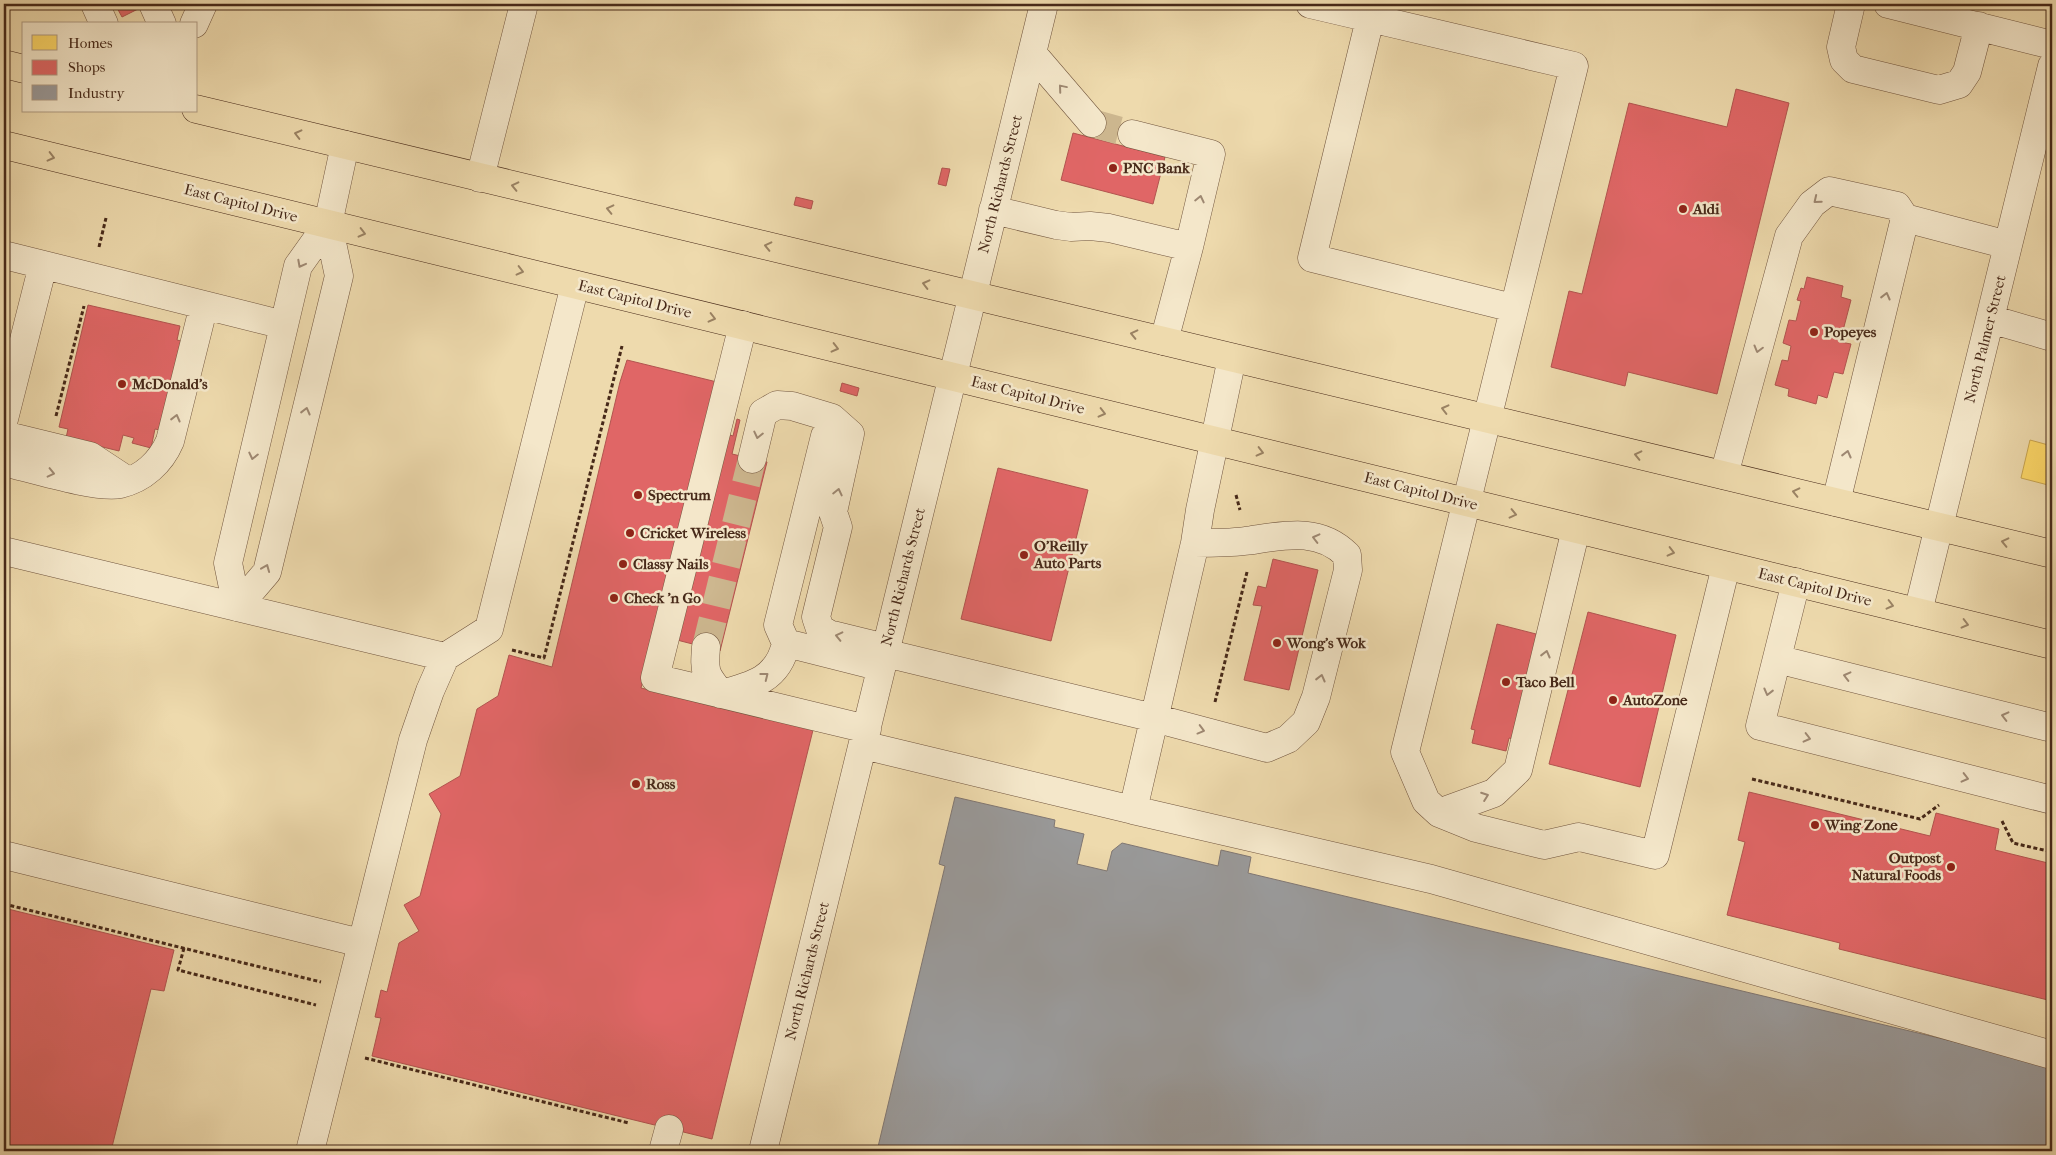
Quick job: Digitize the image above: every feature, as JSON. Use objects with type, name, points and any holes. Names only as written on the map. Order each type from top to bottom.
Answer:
[{"type":"main road","points":[[4,64],[22,68]]},
{"type":"main road","points":[[198,110],[2052,554]]},
{"type":"main road","name":"East Capitol Drive","points":[[4,145],[2052,645]]},
{"type":"street","points":[[95,4],[103,22]]},
{"type":"street","points":[[153,4],[161,22]]},
{"type":"street","points":[[195,22],[203,4]]},
{"type":"street","points":[[480,178],[524,4]]},
{"type":"street","name":"North Richards Street","points":[[763,1151],[1044,4]]},
{"type":"street","points":[[1310,4],[1574,66],[1405,752],[1426,801],[1439,813],[1476,828],[1544,844],[1578,837],[1655,855],[1726,566]]},
{"type":"street","points":[[1851,4],[1841,47],[1844,60],[1852,68],[1938,90],[1959,84],[1967,72],[1979,26]]},
{"type":"street","points":[[1888,4],[2052,45]]},
{"type":"street","points":[[1370,19],[1312,258],[1513,308]]},
{"type":"street","points":[[1032,53],[1092,123]]},
{"type":"street","name":"North Palmer Street","points":[[1918,612],[2052,66]]},
{"type":"street","points":[[1132,134],[1211,154],[1164,341]]},
{"type":"street","points":[[237,607],[267,572],[334,294],[338,276],[328,224],[345,145]]},
{"type":"street","points":[[1724,475],[1789,236],[1812,204],[1829,191],[1897,206],[1905,218],[2008,245]]},
{"type":"street","points":[[993,210],[1056,225],[1109,228],[1189,247]]},
{"type":"street","points":[[1836,502],[1905,218]]},
{"type":"street","points":[[237,607],[228,563],[298,266],[328,224]]},
{"type":"street","points":[[4,255],[284,325]]},
{"type":"street","points":[[4,419],[43,265]]},
{"type":"street","points":[[310,1151],[413,740],[430,691],[445,657],[489,629],[575,285]]},
{"type":"street","points":[[4,462],[98,484],[120,484],[139,477],[154,466],[164,455],[170,441],[204,305]]},
{"type":"street","points":[[1990,319],[2052,336]]},
{"type":"street","points":[[743,325],[655,678],[721,694],[865,737],[1133,810],[1430,879],[2052,1055]]},
{"type":"street","points":[[1133,810],[1195,544],[1200,510],[1232,358]]},
{"type":"street","points":[[752,459],[763,413],[776,405],[792,406],[832,418],[838,435],[833,512],[838,527],[816,617],[820,629],[884,656]]},
{"type":"street","points":[[4,435],[90,456],[128,481]]},
{"type":"street","points":[[721,694],[752,686],[770,675],[784,655],[786,643],[778,625],[838,435]]},
{"type":"street","points":[[1439,813],[1494,792],[1518,770],[1576,529]]},
{"type":"street","points":[[786,643],[884,656],[1154,718],[1267,748],[1288,739],[1306,722],[1316,697],[1348,570],[1348,556],[1338,546],[1320,539],[1295,534],[1195,544]]},
{"type":"street","points":[[4,551],[445,657]]},
{"type":"street","points":[[1796,582],[1760,726],[2052,800]]},
{"type":"street","points":[[706,647],[704,666],[706,674],[721,694]]},
{"type":"street","points":[[1777,659],[2052,728]]},
{"type":"street","points":[[4,855],[361,944]]},
{"type":"path","points":[[49,446],[86,299]]},
{"type":"path","points":[[504,652],[512,650],[544,658],[622,346]]},
{"type":"path","points":[[1208,732],[1251,556],[1236,494]]},
{"type":"path","points":[[1752,779],[1920,820],[1938,804],[1947,806]]},
{"type":"path","points":[[2002,820],[2013,843],[2052,852]]},
{"type":"path","points":[[4,904],[327,984]]},
{"type":"path","points":[[184,948],[178,970],[322,1006]]},
{"type":"path","points":[[361,1057],[629,1123]]},
{"type":"building: Homes","points":[[2030,440],[2052,446],[2052,486],[2021,478]]},
{"type":"building: Shops","points":[[115,4],[148,4],[122,17]]},
{"type":"building: Shops","name":"Aldi","points":[[1736,89],[1789,103],[1717,394],[1628,372],[1625,386],[1551,367],[1569,291],[1582,294],[1629,103],[1727,127]]},
{"type":"building: Shops","name":"PNC Bank","points":[[1073,133],[1165,157],[1153,204],[1061,180]]},
{"type":"building: Shops","points":[[942,168],[950,169],[946,186],[938,184]]},
{"type":"building: Shops","points":[[796,197],[813,201],[811,209],[794,205]]},
{"type":"building: Shops","name":"Popeyes","points":[[1807,277],[1843,286],[1841,297],[1851,300],[1840,342],[1851,344],[1843,374],[1834,372],[1827,398],[1818,395],[1816,404],[1788,396],[1789,389],[1775,385],[1782,360],[1788,361],[1791,346],[1783,343],[1789,320],[1796,321],[1801,301],[1797,300],[1801,288],[1804,289]]},
{"type":"building: Shops","name":"McDonald's","points":[[88,305],[180,326],[177,340],[185,342],[165,431],[155,429],[151,448],[132,443],[134,438],[123,435],[119,451],[66,438],[68,429],[59,427]]},
{"type":"building: Shops","points":[[627,360],[717,382],[641,688],[813,730],[712,1139],[372,1056],[381,1018],[375,1017],[381,990],[387,992],[399,943],[419,931],[404,905],[420,896],[441,814],[429,794],[460,776],[477,709],[498,696],[509,655],[552,667],[620,382]]},
{"type":"building: Shops","points":[[842,383],[859,388],[857,396],[840,391]]},
{"type":"building: Shops","points":[[737,419],[740,420],[732,454],[767,462],[720,651],[673,639],[724,433],[733,436]]},
{"type":"building: Shops","name":"O'Reilly Auto Parts","points":[[998,468],[1088,490],[1051,641],[961,619]]},
{"type":"building: Shops","name":"Wong's Wok","points":[[1273,559],[1318,570],[1289,690],[1244,680],[1262,606],[1253,605],[1258,586],[1266,588]]},
{"type":"building: Shops","name":"AutoZone","points":[[1588,612],[1676,635],[1640,787],[1549,764]]},
{"type":"building: Shops","name":"Taco Bell","points":[[1497,624],[1540,635],[1514,739],[1509,738],[1506,751],[1472,743],[1475,730],[1471,729]]},
{"type":"building: Shops","points":[[1749,792],[1930,836],[1936,813],[1999,829],[1995,850],[2052,864],[2052,1001],[1839,949],[1840,943],[1727,915],[1745,842],[1738,840]]},
{"type":"building: Shops","points":[[4,908],[174,950],[164,991],[151,989],[111,1151],[4,1151]]},
{"type":"building: Industry","points":[[955,797],[1055,820],[1054,827],[1084,834],[1077,864],[1107,871],[1112,851],[1122,843],[1218,866],[1221,850],[1251,857],[1248,873],[2052,1065],[2052,1139],[2049,1151],[877,1151],[945,866],[939,864]]},
{"type":"tunnel","points":[[1092,123],[1132,134]]},
{"type":"tunnel","points":[[706,647],[752,459]]},
{"type":"place","name":"PNC Bank","points":[[1113,168]]},
{"type":"place","name":"Aldi","points":[[1683,209]]},
{"type":"place","name":"Popeyes","points":[[1814,332]]},
{"type":"place","name":"McDonald's","points":[[122,384]]},
{"type":"place","name":"Spectrum","points":[[638,495]]},
{"type":"place","name":"Cricket Wireless","points":[[630,533]]},
{"type":"place","name":"O'Reilly Auto Parts","points":[[1024,555]]},
{"type":"place","name":"Classy Nails","points":[[623,564]]},
{"type":"place","name":"Check 'n Go","points":[[614,598]]},
{"type":"place","name":"Wong's Wok","points":[[1277,643]]},
{"type":"place","name":"Taco Bell","points":[[1506,682]]},
{"type":"place","name":"AutoZone","points":[[1613,700]]},
{"type":"place","name":"Ross","points":[[636,784]]},
{"type":"place","name":"Wing Zone","points":[[1815,825]]},
{"type":"place","name":"Outpost Natural Foods","points":[[1951,867]]}]
